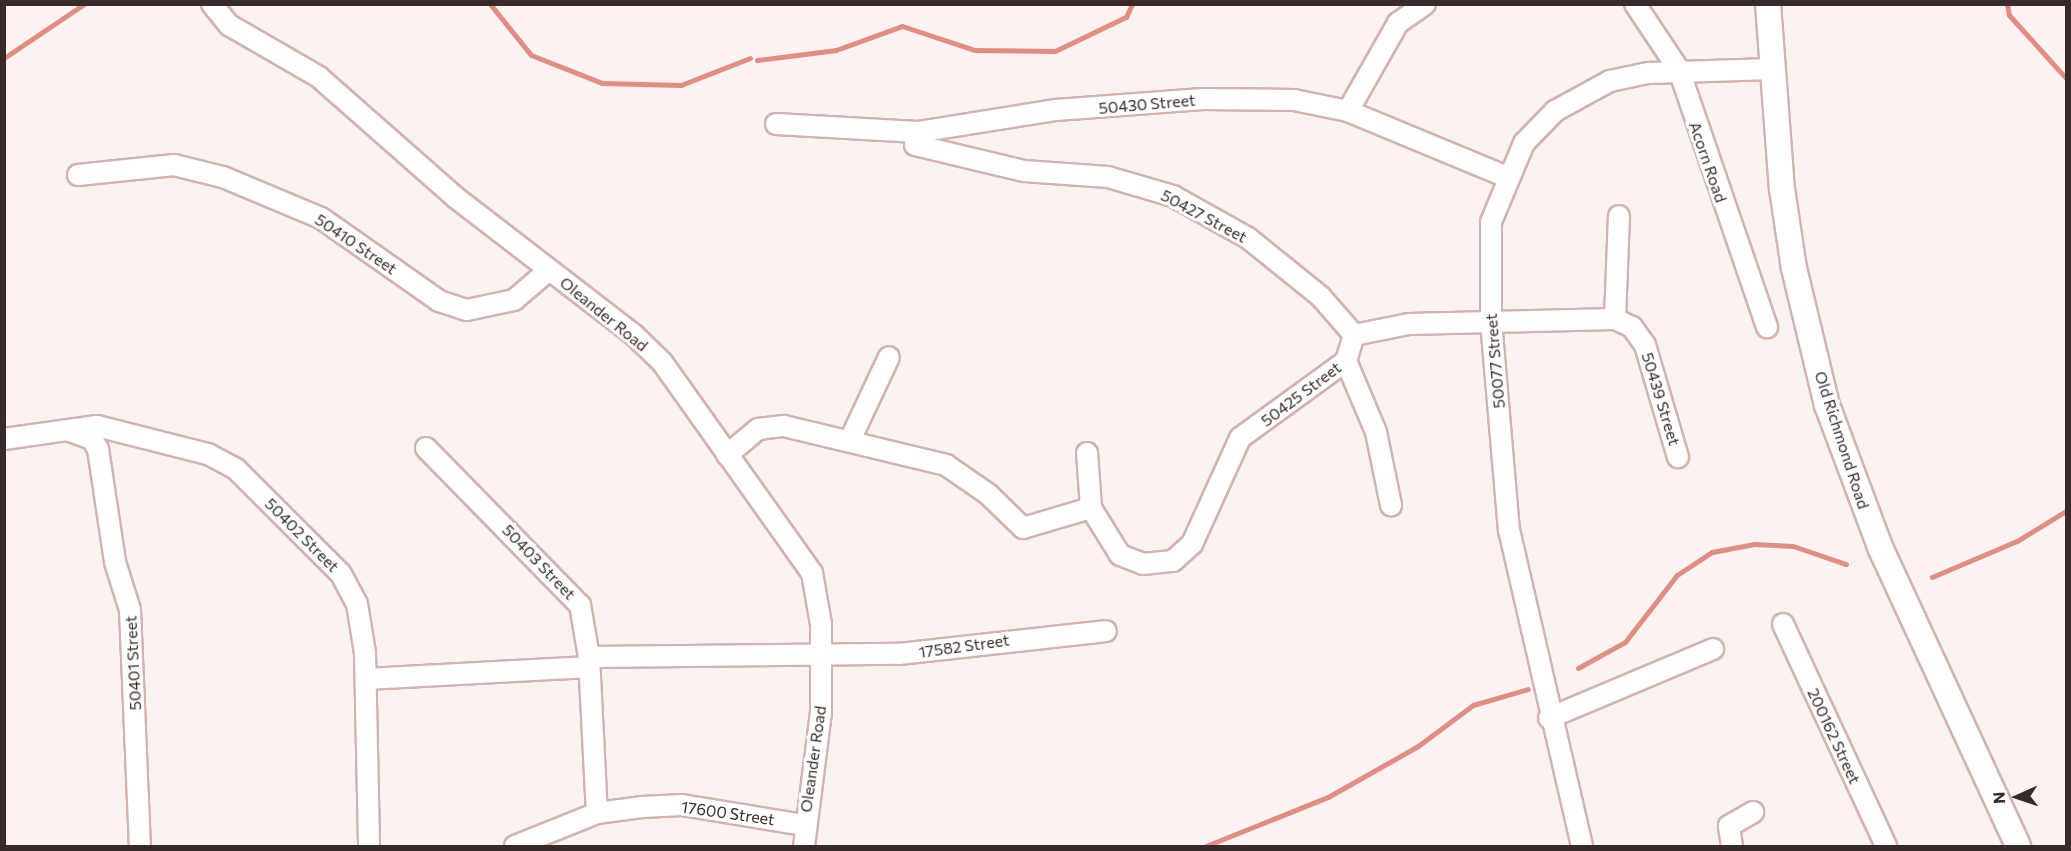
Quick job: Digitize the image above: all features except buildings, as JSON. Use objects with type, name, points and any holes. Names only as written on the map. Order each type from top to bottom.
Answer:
[{"type":"street","name":"Oleander Road","points":[[212,4],[229,25],[319,77],[662,362],[812,573],[822,657],[816,757],[804,825],[804,846]]},
{"type":"street","points":[[1348,111],[1398,23],[1425,4]]},
{"type":"street","name":"Acorn Road","points":[[1635,4],[1679,70],[1767,327]]},
{"type":"street","name":"Old Richmond Road","points":[[1768,4],[1771,69],[1794,268],[1827,405],[1880,547],[2018,846]]},
{"type":"street","name":"50077 Street","points":[[1582,846],[1549,718],[1509,531],[1491,321],[1491,222],[1507,177],[1524,143],[1555,111],[1610,81],[1679,70],[1771,69]]},
{"type":"street","name":"50430 Street","points":[[776,124],[916,139],[1056,110],[1203,99],[1294,100],[1348,111],[1507,177]]},
{"type":"street","name":"50427 Street","points":[[916,139],[1024,171],[1108,177],[1173,196],[1248,238],[1321,297],[1354,335]]},
{"type":"street","name":"50410 Street","points":[[78,176],[174,165],[223,177],[321,218],[439,301],[467,310],[514,300],[549,270]]},
{"type":"street","points":[[1354,335],[1409,324],[1615,319],[1619,216]]},
{"type":"street","name":"50439 Street","points":[[1615,319],[1632,327],[1645,345],[1678,457]]},
{"type":"street","name":"50425 Street","points":[[1091,508],[1130,562],[1157,564],[1184,555],[1240,438],[1346,361],[1354,335]]},
{"type":"street","points":[[851,438],[889,357]]},
{"type":"street","points":[[1346,361],[1376,432],[1391,505]]},
{"type":"street","points":[[727,456],[758,429],[784,426],[851,438],[946,465],[988,494],[1023,528],[1091,508],[1088,453]]},
{"type":"street","name":"50402 Street","points":[[4,439],[68,430],[111,428],[155,438],[236,469],[347,584],[362,627],[367,679],[369,846]]},
{"type":"street","name":"50401 Street","points":[[68,430],[92,439],[98,449],[115,562],[130,610],[140,846]]},
{"type":"street","name":"50403 Street","points":[[426,448],[572,592],[585,617],[597,813]]},
{"type":"street","name":"200162 Street","points":[[1783,624],[1886,846]]},
{"type":"street","name":"17582 Street","points":[[367,679],[589,662],[822,657],[951,650],[1064,631],[1106,631]]},
{"type":"street","points":[[1549,718],[1713,649]]},
{"type":"street","name":"17600 Street","points":[[515,846],[597,813],[682,805],[804,825]]},
{"type":"street","points":[[1732,846],[1729,826],[1753,812]]},
{"type":"waterway","points":[[4,58],[84,4]]},
{"type":"waterway","points":[[490,4],[531,55],[602,83],[681,85],[750,58]]},
{"type":"waterway","points":[[757,60],[836,50],[902,26],[974,50],[1055,51],[1126,17],[1132,4]]},
{"type":"waterway","points":[[2007,4],[2009,15],[2066,78]]},
{"type":"waterway","points":[[1932,577],[2017,541],[2066,511]]},
{"type":"waterway","points":[[1578,668],[1625,642],[1677,575],[1712,552],[1754,544],[1793,546],[1846,564]]},
{"type":"waterway","points":[[1206,846],[1328,797],[1418,746],[1473,705],[1528,689]]}]
